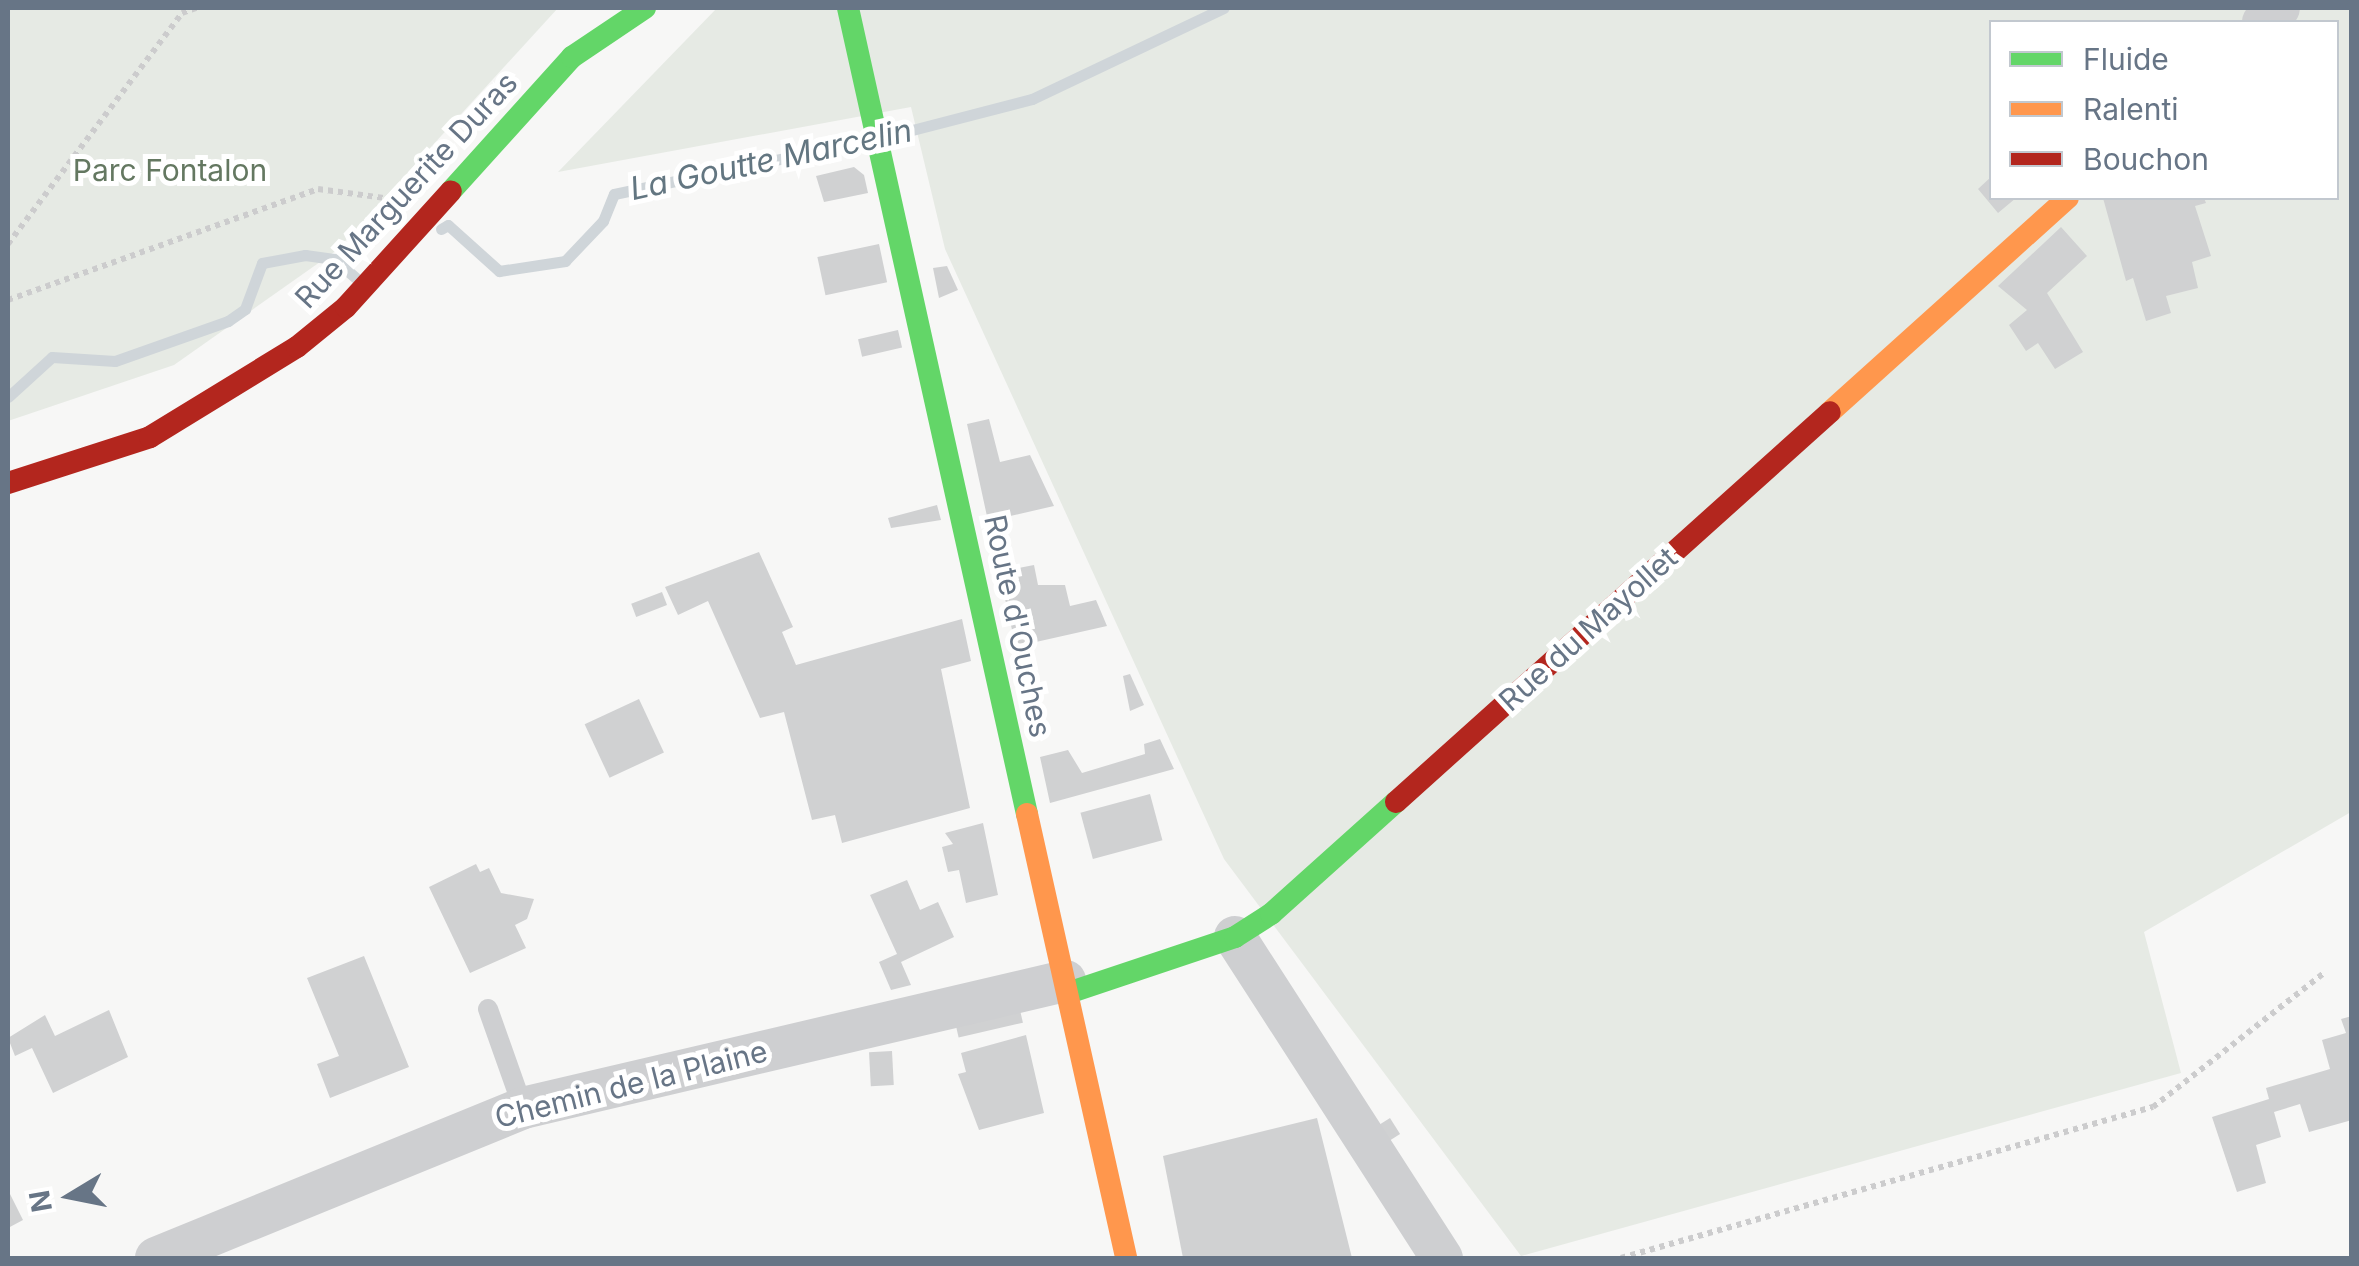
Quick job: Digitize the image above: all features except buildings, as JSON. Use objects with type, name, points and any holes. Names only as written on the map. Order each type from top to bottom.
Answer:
[{"type":"street","name":"Rue Marguerite Duras","points":[[8,483],[150,436],[297,347],[351,301],[426,219],[572,57],[603,8]]},
{"type":"street","name":"Rue Marguerite Duras","points":[[572,57],[645,8]]},
{"type":"street","name":"Route d'Ouches","points":[[848,8],[886,164],[1126,1258]]},
{"type":"street","name":"Rue du Mayollet","points":[[1066,987],[1235,937],[1271,914],[2066,200]]},
{"type":"street","points":[[1235,937],[1442,1258]]},
{"type":"street","name":"Chemin de la Plaine","points":[[156,1258],[523,1108],[1066,987]]},
{"type":"lane","points":[[488,1009],[523,1108]]},
{"type":"path","points":[[8,244],[182,13],[196,8]]},
{"type":"path","points":[[8,300],[318,189],[378,194],[426,219]]},
{"type":"path","points":[[1621,1258],[2153,1107],[2325,972]]},
{"type":"green space","name":"Parc Fontalon","points":[[8,8],[558,8],[337,250],[174,365],[8,421]]},
{"type":"green space","points":[[717,8],[2351,8],[2351,812],[2144,932],[2181,1073],[1521,1256],[1224,859],[945,249],[911,107],[558,172]]},
{"type":"waterway","name":"La Goutte Marcelin","points":[[889,136],[1032,99],[1224,8]]},
{"type":"waterway","name":"La Goutte Marcelin","points":[[441,229],[448,225],[499,271],[565,261],[603,221],[614,194],[861,142]]},
{"type":"waterway","name":"La Goutte Marcelin","points":[[8,397],[52,357],[115,361],[228,321],[245,309],[262,263],[305,255],[334,259],[356,278]]},
{"type":"traffic: fast","points":[[451,191],[572,57],[645,8]]},
{"type":"traffic: fast","points":[[848,8],[1027,814]]},
{"type":"traffic: fast","points":[[1068,993],[1235,937],[1271,914],[1396,802]]},
{"type":"traffic: slow","points":[[1830,412],[2066,200]]},
{"type":"traffic: slow","points":[[1027,814],[1126,1258]]},
{"type":"traffic: jam","points":[[8,483],[150,437],[297,347],[346,307],[451,191]]},
{"type":"traffic: jam","points":[[1396,802],[1830,412]]}]
